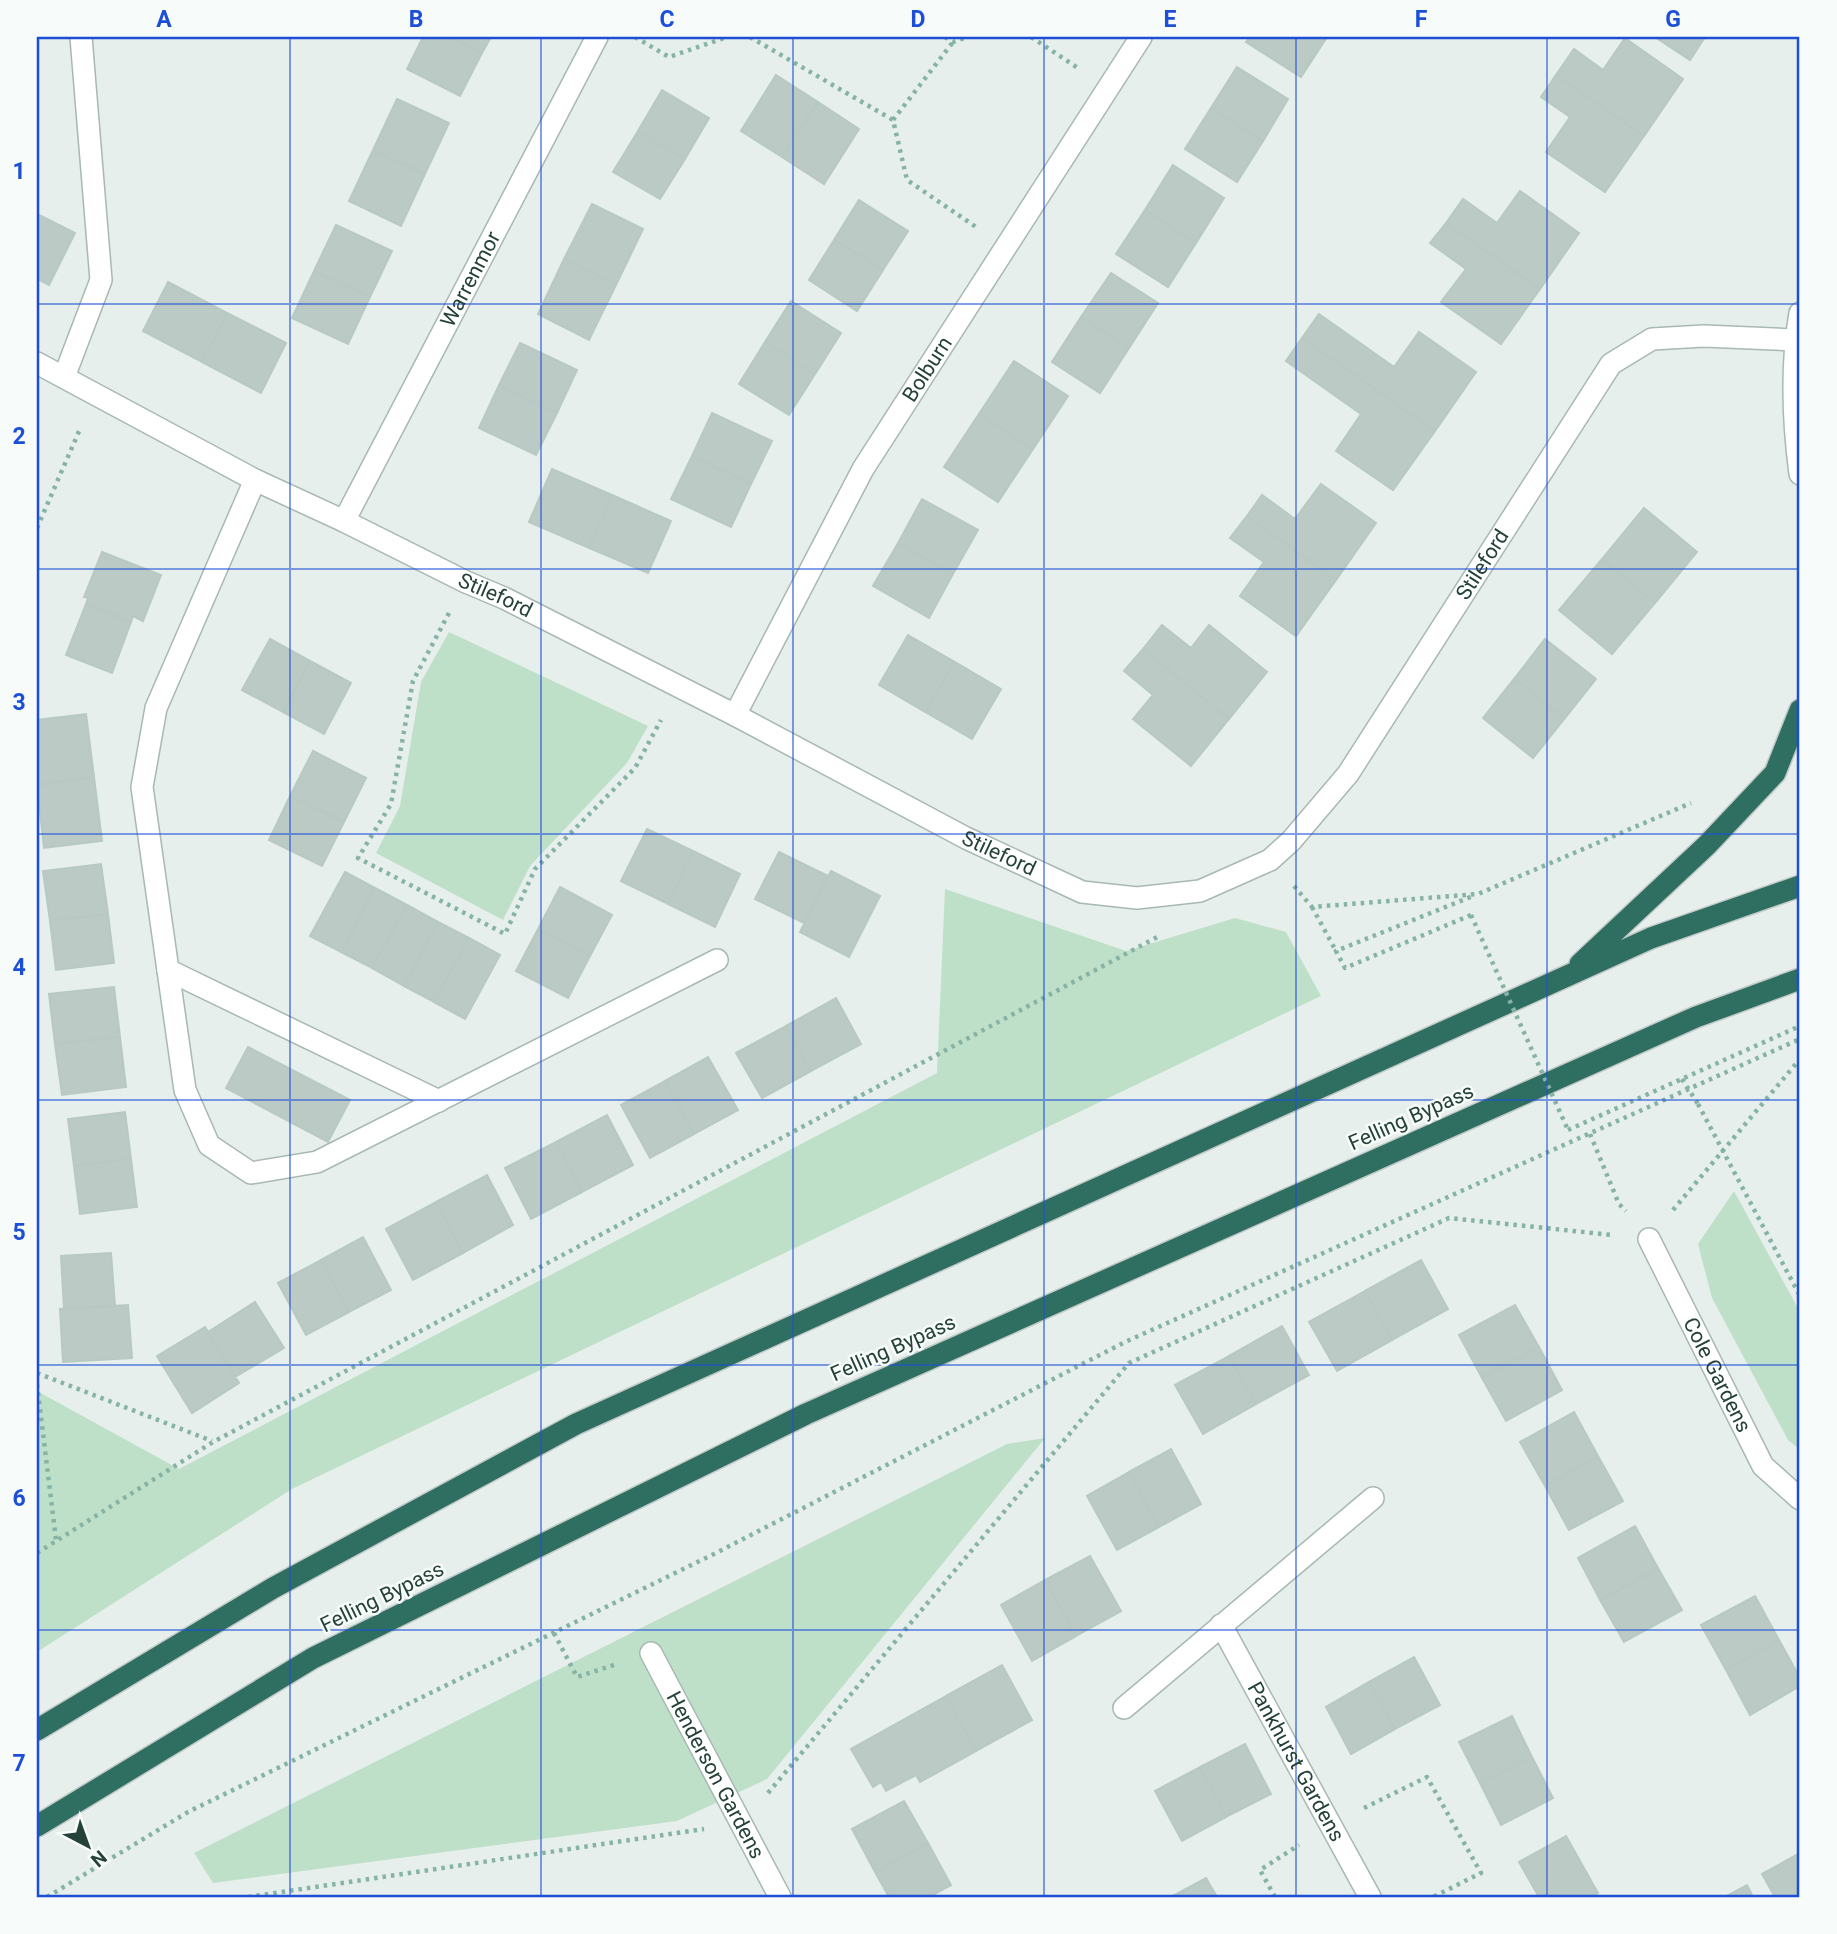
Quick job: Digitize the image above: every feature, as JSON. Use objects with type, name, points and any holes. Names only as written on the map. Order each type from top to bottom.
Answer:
[{"type":"highway","points":[[1568,975],[1707,845],[1775,773],[1800,710]]},
{"type":"highway","points":[[37,1730],[273,1588],[576,1424],[1651,938],[1800,886]]},
{"type":"highway","name":"Felling Bypass","points":[[37,1826],[313,1658],[806,1414],[1696,1017],[1800,979]]},
{"type":"street","points":[[64,377],[101,280],[81,37]]},
{"type":"street","name":"Warrenmor","points":[[344,521],[597,37]]},
{"type":"street","name":"Bolburn","points":[[735,715],[863,469],[1141,37]]},
{"type":"street","points":[[1800,313],[1795,340],[1800,474]]},
{"type":"street","name":"Stileford","points":[[37,363],[255,480],[466,582],[504,597],[735,715],[966,838],[1082,892],[1137,898],[1200,891],[1270,860],[1291,841],[1348,775],[1611,364],[1652,339],[1704,336],[1795,340]]},
{"type":"street","points":[[255,480],[156,708],[142,787],[185,1090],[209,1145],[251,1173],[317,1163],[717,960]]},
{"type":"street","points":[[168,970],[439,1101]]},
{"type":"street","name":"Cole Gardens","points":[[1649,1239],[1763,1466],[1800,1499]]},
{"type":"street","points":[[1124,1708],[1373,1498]]},
{"type":"street","name":"Pankhurst Gardens","points":[[1222,1625],[1370,1897]]},
{"type":"street","name":"Henderson Gardens","points":[[651,1653],[780,1897]]},
{"type":"path","points":[[635,37],[669,57],[727,37]]},
{"type":"path","points":[[750,37],[893,120],[907,180],[1006,248]]},
{"type":"path","points":[[944,37],[953,42]]},
{"type":"path","points":[[893,120],[953,42],[967,37]]},
{"type":"path","points":[[1031,37],[1108,89]]},
{"type":"path","points":[[37,528],[96,394]]},
{"type":"path","points":[[466,582],[413,681],[391,804],[358,858],[505,934],[535,869],[635,768],[679,688]]},
{"type":"path","points":[[1336,951],[1478,894],[1700,799]]},
{"type":"path","points":[[1270,860],[1312,907],[1346,968],[1471,915],[1568,1130],[1800,1026]]},
{"type":"path","points":[[37,1553],[213,1442],[1173,929],[1200,891]]},
{"type":"path","points":[[1312,907],[1478,894]]},
{"type":"path","points":[[47,1897],[188,1812],[714,1554],[1125,1342],[1800,1039]]},
{"type":"path","points":[[1649,1239],[1800,1059]]},
{"type":"path","points":[[1682,1079],[1698,1104],[1800,1296]]},
{"type":"path","points":[[1590,1133],[1619,1204],[1649,1239]]},
{"type":"path","points":[[247,1897],[741,1824],[1129,1363],[1449,1218],[1649,1239]]},
{"type":"path","points":[[37,1374],[213,1442]]},
{"type":"path","points":[[37,1384],[56,1541]]},
{"type":"path","points":[[554,1633],[577,1677],[651,1653]]},
{"type":"green space","points":[[449,632],[648,726],[627,763],[530,866],[503,920],[376,853],[400,806],[421,682]]},
{"type":"green space","points":[[945,889],[1126,951],[1235,918],[1286,932],[1321,996],[292,1489],[37,1652],[37,1391],[179,1469],[937,1073]]},
{"type":"green space","points":[[1734,1191],[1800,1312],[1800,1450],[1788,1440],[1712,1298],[1698,1244]]},
{"type":"green space","points":[[1045,1438],[767,1779],[677,1821],[213,1883],[194,1853],[1007,1444]]},
{"type":"building","points":[[423,37],[449,37],[482,53],[460,96],[407,69]]},
{"type":"building","points":[[449,37],[491,37],[482,53]]},
{"type":"building","points":[[1250,37],[1327,37],[1301,77],[1246,42]]},
{"type":"building","points":[[1655,37],[1705,37],[1690,60]]},
{"type":"building","points":[[1625,38],[1683,79],[1644,136],[1556,75],[1574,49],[1603,70]]},
{"type":"building","points":[[1237,67],[1288,99],[1263,141],[1211,108]]},
{"type":"building","points":[[776,75],[818,102],[782,157],[741,131]]},
{"type":"building","points":[[1556,75],[1644,136],[1605,192],[1546,152],[1570,117],[1541,97]]},
{"type":"building","points":[[662,90],[709,118],[685,159],[638,131]]},
{"type":"building","points":[[397,99],[449,123],[425,174],[373,150]]},
{"type":"building","points":[[818,102],[859,129],[824,184],[782,157]]},
{"type":"building","points":[[1211,108],[1263,141],[1237,182],[1185,149]]},
{"type":"building","points":[[638,131],[685,159],[660,199],[613,172]]},
{"type":"building","points":[[373,150],[425,174],[401,226],[349,201]]},
{"type":"building","points":[[1173,165],[1224,198],[1196,243],[1145,210]]},
{"type":"building","points":[[1520,191],[1579,233],[1540,289],[1446,223],[1463,199],[1497,223]]},
{"type":"building","points":[[859,200],[908,231],[883,270],[834,240]]},
{"type":"building","points":[[592,204],[643,229],[616,285],[564,259]]},
{"type":"building","points":[[1145,210],[1196,243],[1168,287],[1116,254]]},
{"type":"building","points":[[37,214],[75,233],[49,285],[37,279]]},
{"type":"building","points":[[1446,223],[1540,289],[1501,344],[1441,302],[1466,269],[1430,243]]},
{"type":"building","points":[[336,225],[392,251],[370,297],[314,271]]},
{"type":"building","points":[[834,240],[883,270],[857,311],[809,280]]},
{"type":"building","points":[[564,259],[616,285],[589,340],[538,314]]},
{"type":"building","points":[[314,271],[370,297],[348,344],[292,318]]},
{"type":"building","points":[[1111,273],[1158,303],[1129,348],[1081,317]]},
{"type":"building","points":[[168,282],[227,313],[202,362],[143,331]]},
{"type":"building","points":[[791,301],[841,333],[815,374],[765,342]]},
{"type":"building","points":[[227,313],[286,343],[261,393],[202,362]]},
{"type":"building","points":[[1319,314],[1394,367],[1419,332],[1476,372],[1435,431],[1302,338]]},
{"type":"building","points":[[1081,317],[1129,348],[1100,393],[1052,362]]},
{"type":"building","points":[[1302,338],[1435,431],[1393,490],[1336,451],[1361,414],[1286,361]]},
{"type":"building","points":[[765,342],[815,374],[789,415],[739,384]]},
{"type":"building","points":[[520,343],[577,370],[557,413],[499,385]]},
{"type":"building","points":[[1014,361],[1068,396],[1033,449],[979,414]]},
{"type":"building","points":[[499,385],[557,413],[536,455],[479,428]]},
{"type":"building","points":[[712,413],[772,441],[751,484],[692,456]]},
{"type":"building","points":[[979,414],[1033,449],[998,502],[944,467]]},
{"type":"building","points":[[692,456],[751,484],[731,527],[671,499]]},
{"type":"building","points":[[552,469],[612,495],[589,548],[529,522]]},
{"type":"building","points":[[1321,484],[1376,523],[1336,580],[1247,516],[1262,495],[1295,519]]},
{"type":"building","points":[[612,495],[671,521],[648,573],[589,548]]},
{"type":"building","points":[[922,499],[978,530],[953,574],[898,543]]},
{"type":"building","points":[[1644,508],[1697,552],[1655,603],[1602,559]]},
{"type":"building","points":[[1247,516],[1336,580],[1296,636],[1240,596],[1264,562],[1230,538]]},
{"type":"building","points":[[898,543],[953,574],[929,618],[873,586]]},
{"type":"building","points":[[102,552],[161,575],[143,621],[133,616],[131,622],[86,604],[88,598],[84,597]]},
{"type":"building","points":[[1602,559],[1655,603],[1612,654],[1559,610]]},
{"type":"building","points":[[86,604],[131,622],[112,673],[66,655]]},
{"type":"building","points":[[1162,625],[1191,648],[1209,625],[1267,672],[1229,719],[1143,649]]},
{"type":"building","points":[[908,635],[955,662],[925,712],[879,685]]},
{"type":"building","points":[[270,639],[310,661],[283,712],[242,690]]},
{"type":"building","points":[[1545,639],[1596,679],[1565,718],[1514,679]]},
{"type":"building","points":[[1143,649],[1229,719],[1191,766],[1133,719],[1153,695],[1124,671]]},
{"type":"building","points":[[310,661],[351,683],[324,734],[283,712]]},
{"type":"building","points":[[955,662],[1001,689],[972,739],[925,712]]},
{"type":"building","points":[[1514,679],[1565,718],[1533,758],[1483,718]]},
{"type":"building","points":[[86,714],[94,777],[37,785],[37,720]]},
{"type":"building","points":[[313,751],[366,778],[344,822],[290,796]]},
{"type":"building","points":[[94,777],[102,841],[44,848],[37,785]]},
{"type":"building","points":[[290,796],[344,822],[322,866],[269,840]]},
{"type":"building","points":[[647,829],[693,851],[668,904],[621,881]]},
{"type":"building","points":[[693,851],[740,874],[715,927],[668,904]]},
{"type":"building","points":[[779,852],[828,876],[804,923],[755,899]]},
{"type":"building","points":[[101,864],[108,914],[50,921],[43,871]]},
{"type":"building","points":[[831,871],[880,896],[849,957],[800,932]]},
{"type":"building","points":[[345,872],[375,888],[341,952],[310,936]]},
{"type":"building","points":[[560,887],[612,915],[590,956],[538,929]]},
{"type":"building","points":[[375,888],[407,905],[372,968],[341,952]]},
{"type":"building","points":[[407,905],[438,922],[404,986],[372,968]]},
{"type":"building","points":[[108,914],[114,963],[56,970],[50,921]]},
{"type":"building","points":[[438,922],[469,938],[434,1002],[404,986]]},
{"type":"building","points":[[538,929],[590,956],[568,998],[516,971]]},
{"type":"building","points":[[469,938],[500,955],[465,1019],[434,1002]]},
{"type":"building","points":[[114,987],[120,1037],[55,1044],[49,994]]},
{"type":"building","points":[[836,998],[861,1044],[811,1071],[786,1026]]},
{"type":"building","points":[[786,1026],[811,1071],[762,1098],[736,1053]]},
{"type":"building","points":[[120,1037],[126,1087],[62,1095],[55,1044]]},
{"type":"building","points":[[248,1047],[350,1100],[328,1142],[226,1088]]},
{"type":"building","points":[[708,1057],[738,1110],[694,1134],[665,1081]]},
{"type":"building","points":[[665,1081],[694,1134],[650,1158],[621,1105]]},
{"type":"building","points":[[125,1112],[131,1159],[74,1166],[68,1119]]},
{"type":"building","points":[[607,1115],[633,1165],[582,1192],[556,1142]]},
{"type":"building","points":[[556,1142],[582,1192],[531,1219],[505,1168]]},
{"type":"building","points":[[131,1159],[137,1207],[80,1214],[74,1166]]},
{"type":"building","points":[[487,1175],[513,1225],[463,1253],[436,1202]]},
{"type":"building","points":[[436,1202],[463,1253],[413,1280],[386,1229]]},
{"type":"building","points":[[363,1237],[391,1290],[349,1312],[321,1260]]},
{"type":"building","points":[[111,1253],[115,1306],[64,1309],[61,1256]]},
{"type":"building","points":[[321,1260],[349,1312],[306,1335],[278,1283]]},
{"type":"building","points":[[1421,1260],[1448,1309],[1392,1340],[1365,1291]]},
{"type":"building","points":[[1365,1291],[1392,1340],[1337,1371],[1309,1322]]},
{"type":"building","points":[[255,1302],[284,1348],[235,1377],[208,1332]]},
{"type":"building","points":[[128,1305],[132,1358],[63,1362],[60,1309]]},
{"type":"building","points":[[1515,1305],[1539,1347],[1482,1378],[1459,1335]]},
{"type":"building","points":[[1282,1326],[1309,1375],[1256,1404],[1229,1356]]},
{"type":"building","points":[[205,1327],[239,1383],[192,1413],[157,1356]]},
{"type":"building","points":[[1539,1347],[1562,1390],[1506,1421],[1482,1378]]},
{"type":"building","points":[[1229,1356],[1256,1404],[1203,1434],[1175,1385]]},
{"type":"building","points":[[1574,1412],[1598,1456],[1545,1486],[1520,1442]]},
{"type":"building","points":[[1171,1449],[1201,1504],[1159,1527],[1129,1472]]},
{"type":"building","points":[[1598,1456],[1623,1501],[1569,1530],[1545,1486]]},
{"type":"building","points":[[1129,1472],[1159,1527],[1117,1550],[1087,1496]]},
{"type":"building","points":[[1635,1526],[1658,1568],[1600,1600],[1578,1558]]},
{"type":"building","points":[[1090,1556],[1121,1611],[1076,1636],[1045,1580]]},
{"type":"building","points":[[1658,1568],[1682,1610],[1624,1642],[1600,1600]]},
{"type":"building","points":[[1045,1580],[1076,1636],[1032,1661],[1001,1605]]},
{"type":"building","points":[[1755,1596],[1779,1640],[1726,1670],[1701,1625]]},
{"type":"building","points":[[1779,1640],[1800,1678],[1800,1686],[1750,1715],[1726,1670]]},
{"type":"building","points":[[1414,1657],[1440,1705],[1395,1729],[1369,1682]]},
{"type":"building","points":[[1002,1665],[1032,1720],[976,1751],[946,1696]]},
{"type":"building","points":[[1369,1682],[1395,1729],[1351,1754],[1326,1707]]},
{"type":"building","points":[[946,1696],[976,1751],[920,1782],[916,1775],[886,1791],[881,1782],[873,1787],[851,1749]]},
{"type":"building","points":[[1512,1716],[1532,1757],[1480,1783],[1459,1742]]},
{"type":"building","points":[[1245,1744],[1271,1794],[1226,1817],[1200,1767]]},
{"type":"building","points":[[1532,1757],[1553,1798],[1501,1825],[1480,1783]]},
{"type":"building","points":[[1200,1767],[1226,1817],[1182,1841],[1155,1791]]},
{"type":"building","points":[[904,1801],[928,1843],[875,1872],[852,1829]]},
{"type":"building","points":[[1566,1836],[1598,1893],[1590,1897],[1539,1897],[1519,1862]]},
{"type":"building","points":[[928,1843],[951,1885],[929,1897],[889,1897],[875,1872]]},
{"type":"building","points":[[1800,1853],[1800,1897],[1775,1897],[1762,1874]]},
{"type":"building","points":[[1206,1878],[1217,1897],[1171,1897]]},
{"type":"building","points":[[1747,1885],[1753,1897],[1725,1897]]}]
